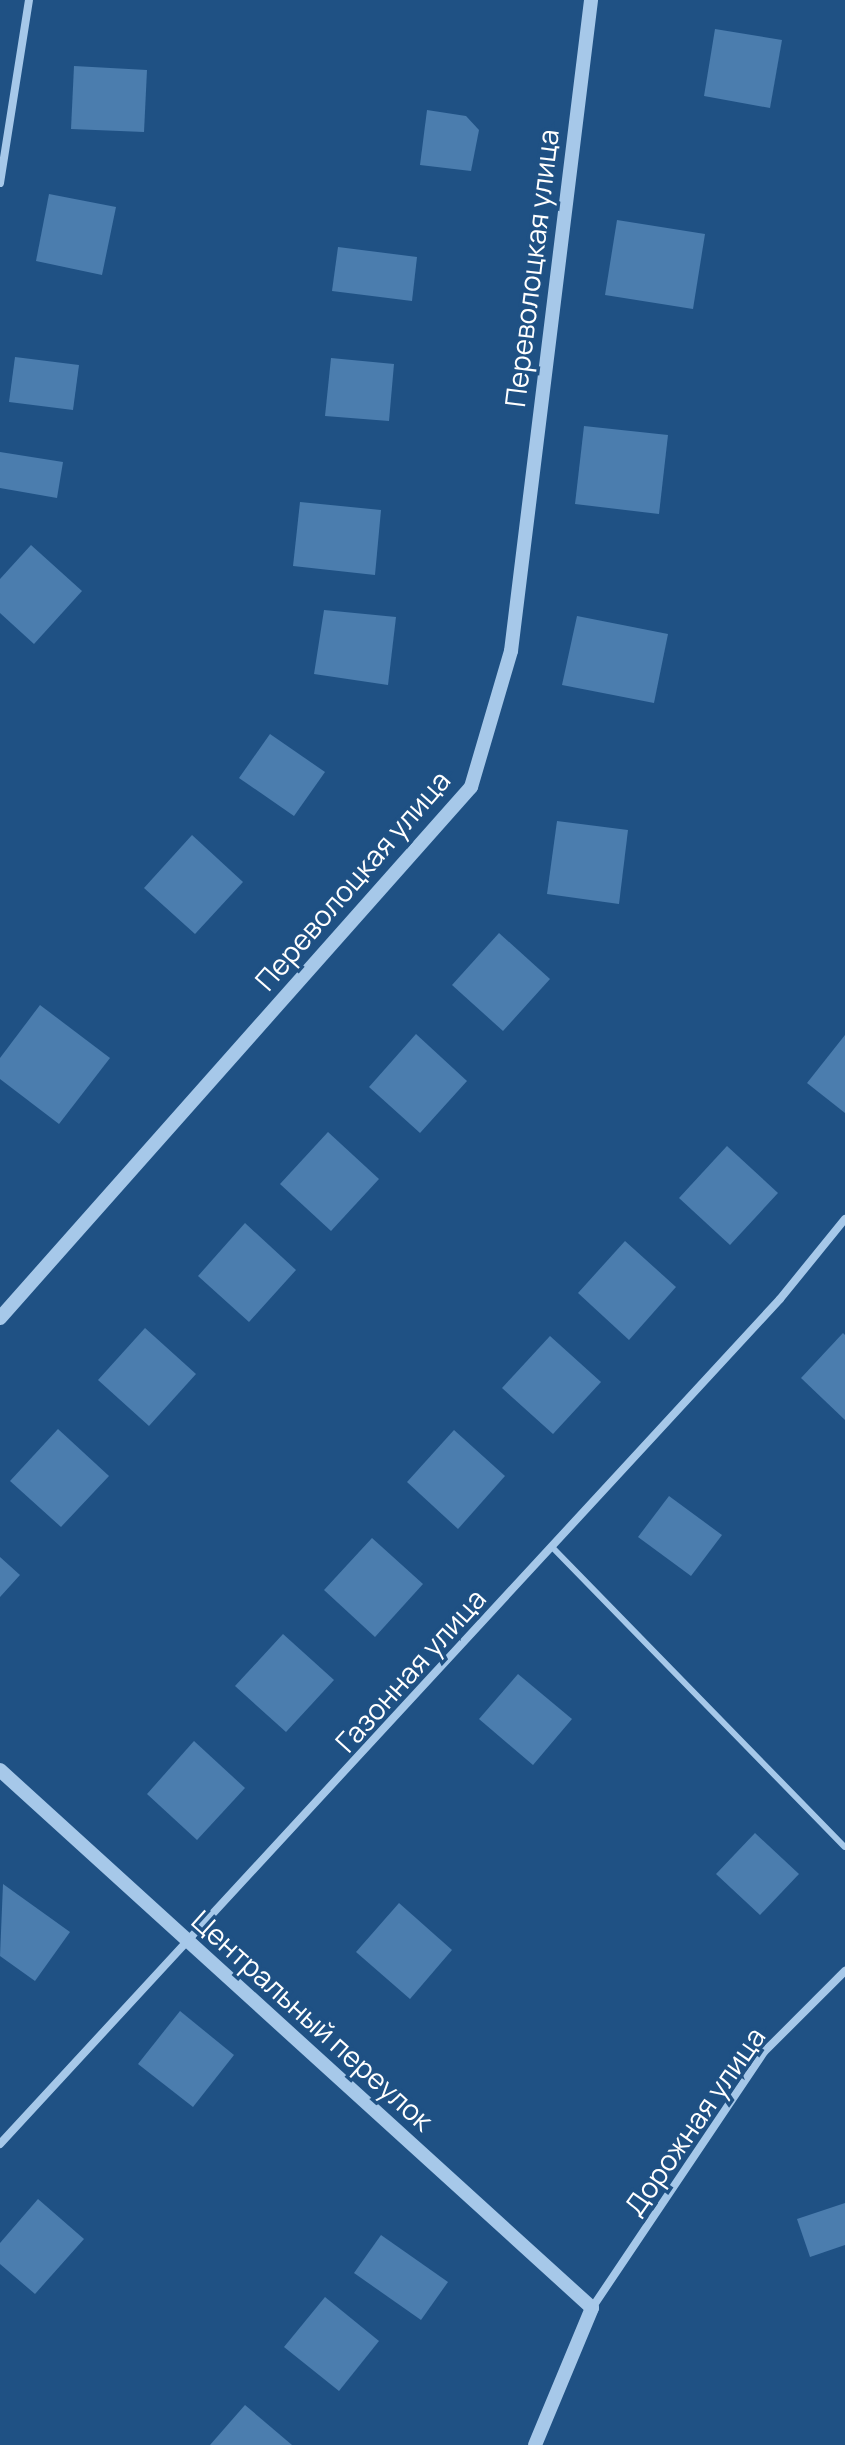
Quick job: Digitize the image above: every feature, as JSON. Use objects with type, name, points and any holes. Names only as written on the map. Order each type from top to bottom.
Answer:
[{"type":"street","points":[[0,183],[29,0]]},
{"type":"street","name":"Переволоцкая улица","points":[[0,1318],[471,787],[511,651],[591,0]]},
{"type":"street","name":"Газонная улица","points":[[0,2144],[189,1944],[780,1299],[845,1219]]},
{"type":"street","name":"Центральный переулок","points":[[0,1770],[592,2308]]},
{"type":"street","name":"Дорожная улица","points":[[592,2308],[764,2052],[845,1971]]},
{"type":"street","points":[[535,2445],[592,2308]]},
{"type":"lane","points":[[552,1547],[845,1847]]},
{"type":"building","points":[[715,29],[782,40],[770,108],[704,96]]},
{"type":"building","points":[[74,66],[147,70],[144,132],[71,129]]},
{"type":"building","points":[[427,110],[466,116],[479,130],[471,171],[420,165]]},
{"type":"building","points":[[49,194],[116,207],[102,275],[36,261]]},
{"type":"building","points":[[617,220],[705,234],[693,309],[605,295]]},
{"type":"building","points":[[338,247],[417,257],[412,301],[332,291]]},
{"type":"building","points":[[15,357],[79,365],[73,410],[9,402]]},
{"type":"building","points":[[331,358],[394,364],[389,421],[325,416]]},
{"type":"building","points":[[584,426],[668,435],[659,514],[575,504]]},
{"type":"building","points":[[0,452],[63,462],[57,498],[0,488]]},
{"type":"building","points":[[300,502],[381,510],[375,575],[293,566]]},
{"type":"building","points":[[31,545],[82,591],[34,644],[0,613],[0,579]]},
{"type":"building","points":[[324,610],[396,617],[388,685],[314,674]]},
{"type":"building","points":[[577,616],[668,634],[654,703],[562,685]]},
{"type":"building","points":[[270,734],[325,772],[294,816],[239,778]]},
{"type":"building","points":[[557,821],[628,830],[619,904],[547,894]]},
{"type":"building","points":[[192,835],[243,882],[195,934],[144,888]]},
{"type":"building","points":[[499,933],[550,979],[503,1031],[452,985]]},
{"type":"building","points":[[40,1005],[110,1058],[59,1124],[0,1079],[0,1058]]},
{"type":"building","points":[[416,1034],[467,1081],[420,1133],[369,1087]]},
{"type":"building","points":[[845,1035],[845,1113],[807,1083]]},
{"type":"building","points":[[328,1132],[379,1179],[331,1231],[280,1184]]},
{"type":"building","points":[[727,1146],[778,1193],[730,1245],[679,1198]]},
{"type":"building","points":[[245,1223],[296,1270],[249,1322],[198,1276]]},
{"type":"building","points":[[625,1241],[676,1287],[629,1340],[578,1293]]},
{"type":"building","points":[[145,1328],[196,1374],[149,1426],[98,1380]]},
{"type":"building","points":[[843,1333],[845,1335],[845,1420],[801,1378]]},
{"type":"building","points":[[550,1336],[601,1382],[553,1434],[502,1388]]},
{"type":"building","points":[[58,1429],[109,1476],[61,1527],[10,1481]]},
{"type":"building","points":[[454,1430],[505,1476],[458,1529],[407,1482]]},
{"type":"building","points":[[669,1496],[722,1535],[691,1576],[638,1537]]},
{"type":"building","points":[[372,1538],[423,1584],[375,1637],[324,1590]]},
{"type":"building","points":[[0,1557],[20,1575],[0,1597]]},
{"type":"building","points":[[283,1634],[334,1680],[286,1732],[235,1686]]},
{"type":"building","points":[[518,1674],[572,1719],[533,1765],[479,1719]]},
{"type":"building","points":[[194,1741],[245,1788],[197,1840],[147,1794]]},
{"type":"building","points":[[755,1833],[799,1874],[760,1915],[716,1874]]},
{"type":"building","points":[[3,1884],[70,1932],[35,1981],[0,1956]]},
{"type":"building","points":[[399,1903],[452,1950],[410,1999],[356,1952]]},
{"type":"building","points":[[180,2011],[234,2055],[193,2107],[138,2064]]},
{"type":"building","points":[[38,2199],[84,2239],[35,2294],[0,2264],[0,2243]]},
{"type":"building","points":[[845,2203],[845,2245],[810,2257],[797,2219]]},
{"type":"building","points":[[381,2235],[448,2282],[421,2320],[354,2273]]},
{"type":"building","points":[[325,2297],[379,2341],[339,2391],[284,2347]]},
{"type":"building","points":[[245,2405],[292,2445],[210,2445]]}]
